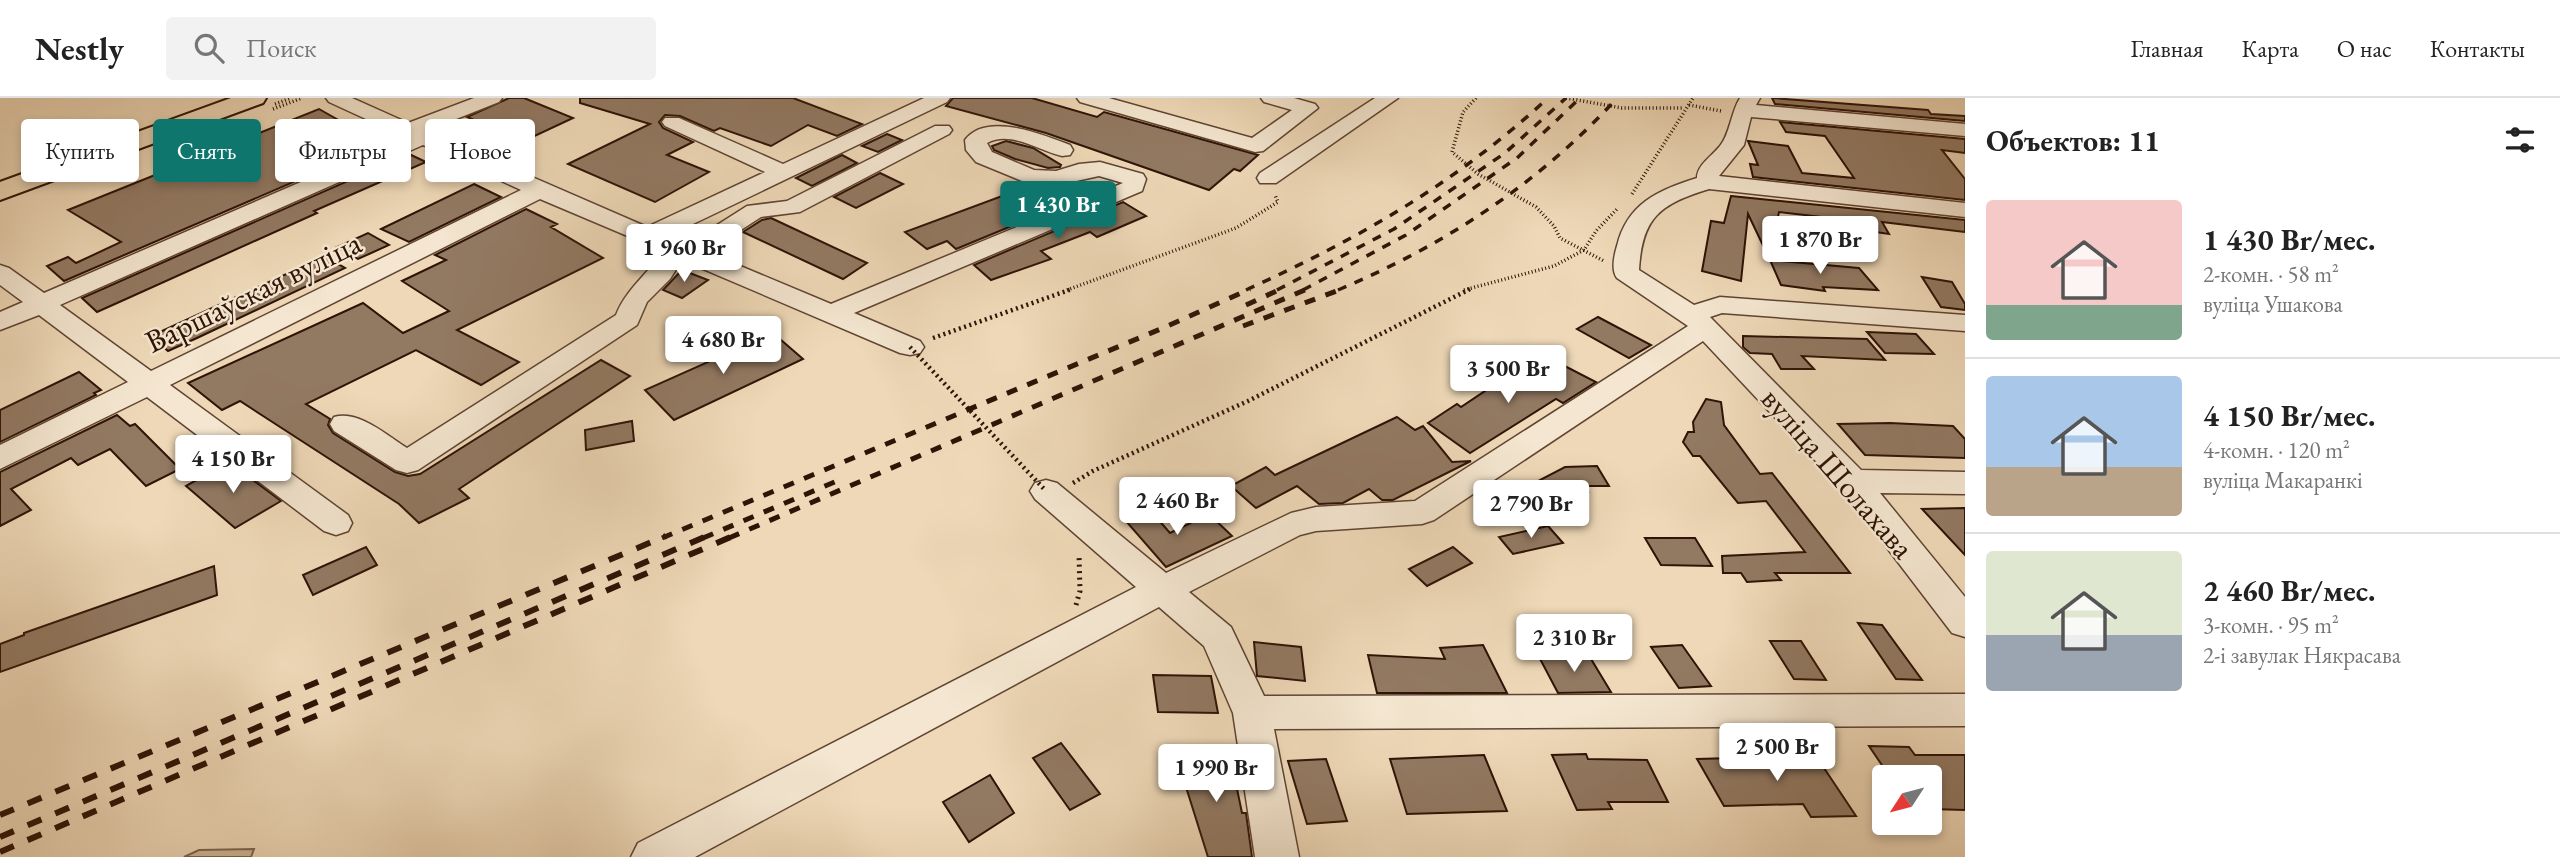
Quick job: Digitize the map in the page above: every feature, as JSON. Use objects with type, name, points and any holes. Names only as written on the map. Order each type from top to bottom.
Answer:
[{"type":"main road","points":[[0,192],[254,98]]},
{"type":"street","points":[[336,98],[539,190],[650,235],[830,314],[919,342]]},
{"type":"street","points":[[0,322],[492,98]]},
{"type":"street","points":[[650,235],[940,98]]},
{"type":"street","points":[[1087,98],[1255,146],[1308,108],[1271,98]]},
{"type":"street","points":[[1268,178],[1388,98]]},
{"type":"street","points":[[1708,182],[1708,172],[1733,145],[1747,104],[1965,130]]},
{"type":"street","points":[[672,122],[782,172]]},
{"type":"street","points":[[345,424],[407,462],[628,319],[635,299],[661,274],[680,249],[701,246],[755,211],[792,207],[942,130]]},
{"type":"street","points":[[830,314],[1134,186],[1135,180],[1100,169],[1079,171],[1058,178],[1030,176],[984,157],[977,150],[976,140],[984,134],[1002,131],[1062,150]]},
{"type":"street","points":[[1058,178],[1096,202]]},
{"type":"street","points":[[1626,273],[1628,244],[1646,208],[1667,194],[1708,182],[1965,210]]},
{"type":"street","name":"Варшаўская вуліца","points":[[0,458],[539,190]]},
{"type":"street","points":[[0,272],[336,523]]},
{"type":"street","name":"вуліца Шолахава","points":[[1626,273],[1698,321],[1853,481],[1965,623]]},
{"type":"street","points":[[653,857],[1065,639],[1291,525],[1316,519],[1422,512],[1720,305],[1965,323]]},
{"type":"street","points":[[1853,481],[1965,483]]},
{"type":"street","points":[[1059,501],[1218,637],[1252,713],[1277,857]]},
{"type":"street","points":[[1252,713],[1965,710]]},
{"type":"path","points":[[1476,98],[1463,112],[1452,152],[1477,173],[1533,204],[1555,223],[1560,238],[1626,273]]},
{"type":"path","points":[[1566,98],[1622,108],[1687,106],[1728,112],[1747,104]]},
{"type":"path","points":[[1631,196],[1693,98]]},
{"type":"path","points":[[1065,639],[1080,591],[1059,501],[919,342],[940,337],[1236,228],[1278,202],[1268,178]]},
{"type":"path","points":[[1059,501],[1093,471],[1248,401],[1465,290],[1554,266],[1584,250],[1596,231],[1622,204]]},
{"type":"shaded area","points":[[254,849],[251,857],[184,857],[199,850]]},
{"type":"building","points":[[509,98],[524,98],[573,118],[535,136],[535,119],[467,117]]},
{"type":"building","points":[[580,98],[793,98],[862,124],[837,136],[808,125],[771,146],[720,128],[714,131],[680,116],[665,115],[659,122],[663,128],[693,142],[667,155],[709,172],[655,202],[568,164],[650,124],[580,103]]},
{"type":"building","points":[[953,98],[1032,98],[1097,117],[1104,112],[1258,155],[1240,171],[1234,169],[1209,190],[1046,133],[946,106]]},
{"type":"building","points":[[1772,98],[1928,110],[1931,114],[1965,116],[1965,121],[1775,104]]},
{"type":"building","points":[[319,109],[337,119],[294,119]]},
{"type":"building","points":[[1780,122],[1965,139],[1965,153],[1942,150],[1965,179],[1965,200],[1753,177],[1750,164],[1758,165],[1748,141],[1788,146],[1802,173],[1854,178],[1825,136],[1786,132]]},
{"type":"building","points":[[275,127],[275,182],[293,182],[64,281],[47,266],[68,257],[76,263],[121,242],[68,210],[153,176],[153,182],[261,182],[261,132]]},
{"type":"building","points":[[887,134],[902,140],[878,152],[862,146]]},
{"type":"building","points":[[1006,141],[1033,148],[1061,165],[1048,168],[994,150],[992,146]]},
{"type":"building","points":[[411,155],[425,162],[411,169]]},
{"type":"building","points":[[842,155],[857,163],[812,186],[796,178]]},
{"type":"building","points":[[880,173],[903,184],[856,208],[834,197]]},
{"type":"building","points":[[345,182],[380,182],[97,312],[82,298]]},
{"type":"building","points":[[474,184],[501,197],[409,242],[381,229]]},
{"type":"building","points":[[1032,185],[1045,186],[1070,202],[956,249],[947,241],[927,249],[905,232]]},
{"type":"building","points":[[1731,196],[1965,220],[1965,232],[1882,222],[1889,234],[1862,230],[1856,221],[1779,212],[1769,258],[1748,214],[1741,281],[1702,271],[1711,221],[1724,223]]},
{"type":"building","points":[[1123,202],[1146,216],[1097,237],[1090,232],[1041,251],[1051,259],[991,280],[974,265]]},
{"type":"building","points":[[526,209],[557,224],[551,227],[603,258],[457,330],[519,362],[481,385],[416,350],[306,404],[330,419],[328,425],[333,433],[395,472],[408,476],[420,474],[601,360],[630,376],[459,489],[469,498],[419,523],[399,504],[240,401],[222,410],[188,383],[363,303],[403,333],[449,311],[402,281],[446,260],[435,255]]},
{"type":"building","points":[[771,218],[867,263],[843,279],[743,232],[762,220]]},
{"type":"building","points":[[368,233],[389,245],[358,259],[337,247]]},
{"type":"building","points":[[330,254],[333,261],[345,268],[197,338],[168,351],[151,336]]},
{"type":"building","points":[[1770,260],[1859,268],[1878,290],[1823,287],[1825,291],[1781,285]]},
{"type":"building","points":[[682,270],[708,280],[682,298],[663,290]]},
{"type":"building","points":[[1922,277],[1952,282],[1965,304],[1965,310],[1941,307]]},
{"type":"building","points":[[1598,317],[1651,345],[1629,358],[1577,329]]},
{"type":"building","points":[[1867,332],[1916,334],[1934,354],[1885,353]]},
{"type":"building","points":[[773,333],[803,359],[674,420],[645,390]]},
{"type":"building","points":[[1743,336],[1867,339],[1885,360],[1802,356],[1814,369],[1781,369],[1772,354],[1750,353],[1743,347]]},
{"type":"building","points":[[1553,360],[1596,382],[1563,403],[1556,399],[1470,453],[1428,423],[1457,404],[1461,407],[1503,379],[1517,386]]},
{"type":"building","points":[[79,372],[101,390],[94,393],[96,395],[0,442],[0,410]]},
{"type":"building","points":[[1706,399],[1721,402],[1724,425],[1760,474],[1772,473],[1850,573],[1775,573],[1781,580],[1747,582],[1741,573],[1723,573],[1722,556],[1805,552],[1766,501],[1738,503],[1700,456],[1693,456],[1683,442],[1688,432],[1694,432],[1693,422]]},
{"type":"building","points":[[117,415],[130,426],[135,424],[180,469],[146,486],[110,449],[78,465],[71,458],[11,489],[31,510],[0,526],[0,472]]},
{"type":"building","points":[[1397,417],[1415,430],[1423,426],[1452,462],[1471,461],[1393,500],[1382,500],[1369,489],[1343,503],[1319,504],[1297,486],[1256,508],[1231,486],[1266,467],[1275,475]]},
{"type":"building","points":[[632,421],[634,441],[586,450],[585,430]]},
{"type":"building","points":[[1838,424],[1953,426],[1965,439],[1965,458],[1865,455]]},
{"type":"building","points":[[229,462],[281,501],[235,528],[186,486]]},
{"type":"building","points":[[1597,466],[1609,486],[1584,486],[1588,492],[1565,494],[1542,506],[1521,490],[1565,467]]},
{"type":"building","points":[[1965,508],[1965,555],[1922,509]]},
{"type":"building","points":[[1150,510],[1170,533],[1209,514],[1232,536],[1166,567],[1125,520]]},
{"type":"building","points":[[1548,526],[1563,543],[1513,554],[1499,537]]},
{"type":"building","points":[[1645,538],[1695,538],[1712,566],[1661,565]]},
{"type":"building","points":[[366,547],[377,565],[313,595],[303,575]]},
{"type":"building","points":[[1453,547],[1472,563],[1427,586],[1409,569]]},
{"type":"building","points":[[214,566],[217,595],[0,672],[0,644],[24,633]]},
{"type":"building","points":[[1858,623],[1882,625],[1922,680],[1896,679]]},
{"type":"building","points":[[1770,641],[1801,641],[1826,680],[1794,679]]},
{"type":"building","points":[[1254,642],[1301,647],[1305,681],[1257,676]]},
{"type":"building","points":[[1483,645],[1507,693],[1377,693],[1368,655],[1445,659],[1440,648]]},
{"type":"building","points":[[1682,645],[1711,686],[1679,688],[1651,647]]},
{"type":"building","points":[[1588,654],[1611,692],[1558,693],[1539,657]]},
{"type":"building","points":[[1153,675],[1211,676],[1218,713],[1158,712]]},
{"type":"building","points":[[1061,743],[1100,794],[1070,810],[1033,758]]},
{"type":"building","points":[[1869,746],[1909,747],[1915,755],[1965,755],[1965,810],[1942,809],[1942,765],[1882,765]]},
{"type":"building","points":[[1771,753],[1814,753],[1856,816],[1811,817],[1803,804],[1724,806],[1697,759],[1773,757]]},
{"type":"building","points":[[1586,754],[1588,759],[1647,760],[1668,802],[1608,802],[1612,809],[1577,810],[1552,755]]},
{"type":"building","points":[[1174,755],[1230,755],[1242,813],[1246,813],[1252,857],[1208,857],[1186,787],[1180,787]]},
{"type":"building","points":[[1484,755],[1507,811],[1407,814],[1390,759]]},
{"type":"building","points":[[1326,759],[1347,821],[1307,824],[1288,761]]},
{"type":"building","points":[[990,775],[1014,813],[969,842],[943,802]]},
{"type":"railway","points":[[1246,290],[1328,250],[1405,206],[1478,157],[1548,98]]},
{"type":"railway","points":[[1277,290],[1394,229],[1505,153],[1566,98]]},
{"type":"railway","points":[[1303,290],[1406,235],[1517,158],[1580,98]]},
{"type":"railway","points":[[1338,290],[1415,253],[1523,185],[1556,158],[1617,98]]},
{"type":"railway","points":[[662,538],[1250,289]]},
{"type":"railway","points":[[1246,305],[1281,289]]},
{"type":"railway","points":[[729,538],[1307,289]]},
{"type":"railway","points":[[1243,326],[1342,289]]},
{"type":"railway","points":[[703,538],[844,478]]},
{"type":"railway","points":[[0,815],[666,536]]},
{"type":"railway","points":[[0,837],[707,536]]},
{"type":"railway","points":[[0,852],[733,536]]}]
